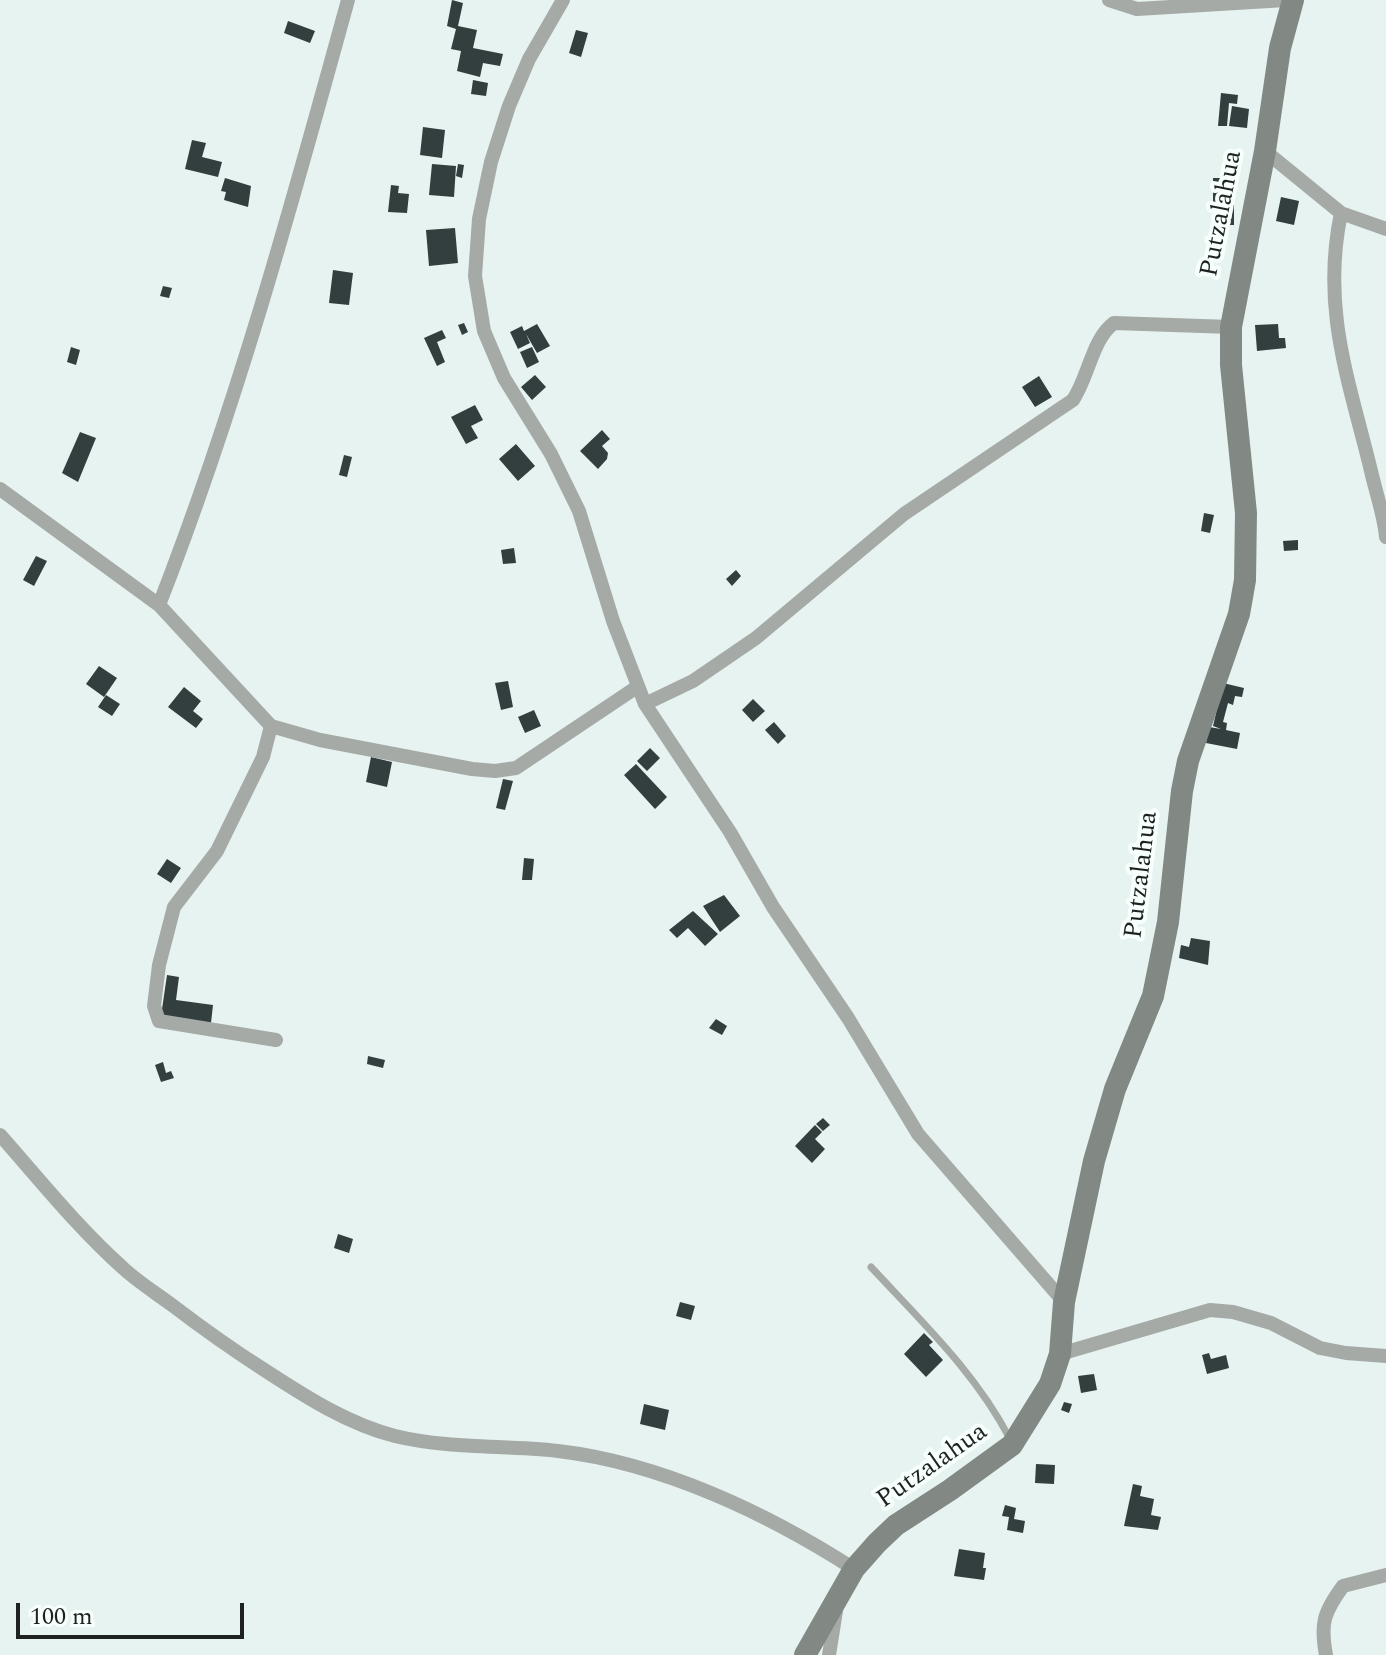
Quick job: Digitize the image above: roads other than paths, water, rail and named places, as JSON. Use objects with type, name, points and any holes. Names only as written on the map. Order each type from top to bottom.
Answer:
[{"type":"street","points":[[159,605],[195,513],[277,256],[348,0]]},
{"type":"street","points":[[563,0],[529,59],[491,162],[479,219],[475,276],[484,331],[504,378],[551,454],[579,511],[613,621],[645,704],[730,832],[773,907],[848,1018],[918,1134],[1064,1302]]},
{"type":"street","points":[[1109,0],[1137,9],[1286,0]]},
{"type":"street","name":"Putzalahua","points":[[805,1655],[854,1569],[896,1525],[1012,1445],[1046,1391],[1060,1354],[1064,1302],[1094,1161],[1115,1089],[1153,996],[1168,922],[1188,761],[1239,614],[1245,580],[1246,513],[1231,365],[1231,327],[1265,151],[1280,48],[1293,0]]},
{"type":"street","points":[[1265,151],[1341,213],[1386,229]]},
{"type":"street","points":[[1341,213],[1335,241],[1333,299],[1341,357],[1386,537]]},
{"type":"street","points":[[645,704],[693,681],[756,638],[904,514],[1073,400],[1083,385],[1103,331],[1114,323],[1231,327]]},
{"type":"street","points":[[0,489],[159,605],[271,726],[320,740],[495,771],[516,768],[637,687]]},
{"type":"street","points":[[271,726],[263,757],[217,851],[174,907],[159,965],[154,1006],[159,1021],[276,1040]]},
{"type":"street","points":[[0,1135],[80,1226],[125,1270],[251,1362],[308,1399],[362,1425],[394,1436],[461,1446],[559,1451],[640,1467],[742,1507],[816,1544],[854,1569]]},
{"type":"street","points":[[1060,1354],[1210,1310],[1233,1312],[1271,1323],[1320,1348],[1386,1356]]},
{"type":"street","points":[[1326,1655],[1322,1633],[1327,1608],[1343,1586],[1386,1575]]},
{"type":"street","points":[[829,1655],[839,1598]]},
{"type":"lane","points":[[871,1267],[970,1377],[1012,1445]]}]
